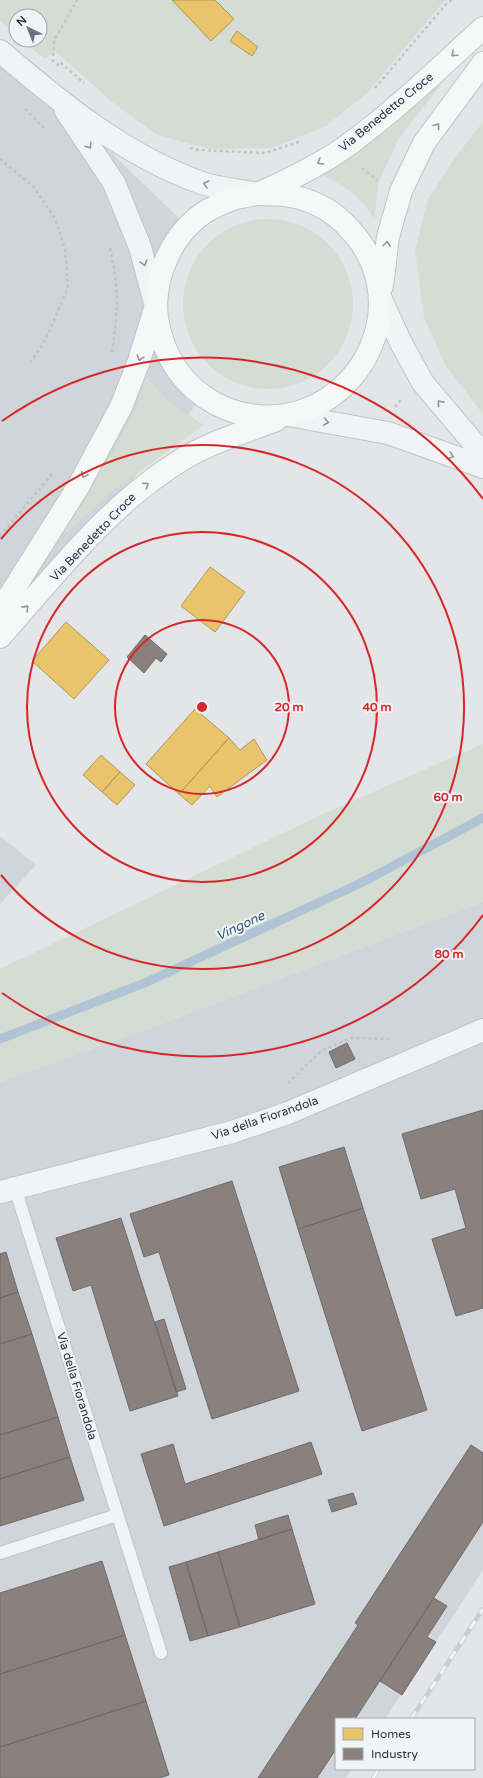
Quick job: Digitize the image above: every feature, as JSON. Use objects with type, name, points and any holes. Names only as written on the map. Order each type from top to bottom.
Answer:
[{"type":"main road","name":"Via Benedetto Croce","points":[[258,194],[347,146],[387,114],[483,28]]},
{"type":"main road","name":"Via Benedetto Croce","points":[[0,637],[79,548],[129,498],[184,459],[231,437],[319,405],[346,386],[366,360],[378,330],[380,297],[388,238],[401,191],[424,143],[483,63]]},
{"type":"main road","name":"Via Benedetto Croce","points":[[0,611],[78,487],[121,407],[139,361],[156,307],[158,285],[164,264],[174,244],[188,227],[208,210],[232,199],[258,194],[288,195],[317,204],[342,221],[362,243],[374,268],[380,297]]},
{"type":"main road","name":"Via Benedetto Croce","points":[[156,307],[160,335],[170,360],[184,380],[203,397],[229,410],[258,417],[288,415]]},
{"type":"street","points":[[0,51],[60,102],[140,156],[203,184],[258,194]]},
{"type":"street","points":[[60,102],[114,183],[140,247],[156,307]]},
{"type":"street","points":[[380,297],[401,343],[423,383],[483,454]]},
{"type":"street","points":[[288,415],[388,433],[483,467]]},
{"type":"street","name":"Via della Fiorandola","points":[[7,1190],[232,1132],[288,1113],[483,1030]]},
{"type":"lane","name":"Via della Fiorandola","points":[[7,1190],[117,1515],[160,1653]]},
{"type":"lane","points":[[0,1553],[117,1515]]},
{"type":"path","points":[[53,63],[54,41],[77,0]]},
{"type":"path","points":[[371,93],[447,3],[452,0]]},
{"type":"path","points":[[52,71],[60,62],[86,84]]},
{"type":"path","points":[[24,108],[45,129]]},
{"type":"path","points":[[184,146],[199,150],[265,153],[305,140]]},
{"type":"path","points":[[0,159],[34,187],[55,219],[65,249],[68,287],[46,339],[30,363]]},
{"type":"path","points":[[110,248],[117,278],[117,318],[112,357]]},
{"type":"path","points":[[393,414],[398,403],[407,393]]},
{"type":"path","points":[[0,536],[55,472]]},
{"type":"path","points":[[282,1088],[321,1051],[351,1038],[397,1039]]},
{"type":"shaded area","points":[[0,0],[445,0],[367,93],[326,126],[272,148],[209,149],[157,135],[112,102],[55,51],[45,59],[32,48],[48,48],[48,8],[8,8],[8,28],[0,21]]},
{"type":"shaded area","points":[[0,51],[59,102],[188,227],[156,307],[203,397],[0,634]]},
{"type":"shaded area","points":[[432,81],[441,85],[399,138],[379,181],[374,219],[364,204],[351,192],[321,174]]},
{"type":"shaded area","points":[[483,122],[483,414],[446,366],[424,318],[415,250],[427,201],[457,155]]},
{"type":"shaded area","points":[[260,219],[276,219],[301,225],[322,238],[334,250],[347,271],[353,296],[353,312],[347,337],[334,358],[322,370],[301,383],[276,389],[260,389],[235,383],[214,370],[202,358],[189,337],[183,312],[183,296],[189,271],[202,250],[214,238],[235,225]]},
{"type":"shaded area","points":[[146,376],[169,402],[204,425],[111,492],[67,532],[62,527],[111,454],[135,413]]},
{"type":"shaded area","points":[[483,744],[483,902],[164,1023],[0,1082],[0,969],[323,814]]},
{"type":"shaded area","points":[[0,836],[36,865],[0,904]]},
{"type":"shaded area","points":[[483,902],[483,1570],[386,1718],[335,1718],[335,1770],[351,1770],[346,1778],[0,1778],[0,1082],[164,1023]]},
{"type":"building: Homes","points":[[172,0],[215,0],[234,19],[211,41]]},
{"type":"building: Homes","points":[[237,31],[258,47],[252,56],[230,41]]},
{"type":"building: Homes","points":[[210,567],[245,592],[215,632],[181,606]]},
{"type":"building: Homes","points":[[66,622],[109,660],[74,699],[32,661]]},
{"type":"building: Homes","points":[[195,709],[229,738],[179,794],[146,764]]},
{"type":"building: Homes","points":[[229,738],[240,750],[254,739],[267,760],[217,797],[210,786],[192,805],[179,794]]},
{"type":"building: Homes","points":[[101,755],[120,772],[102,792],[83,775]]},
{"type":"building: Homes","points":[[120,772],[135,785],[117,805],[102,792]]},
{"type":"building: Industry","points":[[145,635],[167,654],[161,662],[156,658],[144,673],[127,657]]},
{"type":"building: Industry","points":[[347,1043],[355,1059],[336,1068],[329,1052]]},
{"type":"building: Industry","points":[[483,1110],[483,1308],[456,1316],[432,1239],[466,1228],[455,1189],[421,1199],[402,1134]]},
{"type":"building: Industry","points":[[344,1147],[363,1208],[298,1229],[279,1167]]},
{"type":"building: Industry","points":[[232,1181],[299,1391],[212,1419],[159,1252],[144,1257],[130,1214]]},
{"type":"building: Industry","points":[[363,1208],[427,1410],[362,1431],[298,1229]]},
{"type":"building: Industry","points":[[121,1218],[178,1396],[130,1411],[91,1285],[73,1291],[56,1238]]},
{"type":"building: Industry","points":[[6,1252],[18,1292],[0,1298],[0,1254]]},
{"type":"building: Industry","points":[[18,1292],[32,1334],[0,1344],[0,1298]]},
{"type":"building: Industry","points":[[164,1319],[186,1389],[176,1392],[155,1322]]},
{"type":"building: Industry","points":[[32,1334],[58,1417],[0,1435],[0,1344]]},
{"type":"building: Industry","points":[[58,1417],[70,1457],[0,1479],[0,1435]]},
{"type":"building: Industry","points":[[311,1442],[322,1474],[164,1526],[141,1454],[173,1444],[185,1484]]},
{"type":"building: Industry","points":[[471,1445],[483,1453],[483,1522],[356,1718],[335,1718],[335,1751],[317,1778],[258,1778],[358,1625],[355,1623]]},
{"type":"building: Industry","points":[[70,1457],[84,1500],[0,1526],[0,1479]]},
{"type":"building: Industry","points":[[353,1493],[357,1504],[332,1512],[328,1500]]},
{"type":"building: Industry","points":[[288,1515],[292,1529],[259,1540],[255,1525]]},
{"type":"building: Industry","points":[[292,1529],[315,1604],[240,1627],[218,1552]]},
{"type":"building: Industry","points":[[218,1552],[240,1627],[208,1636],[186,1562]]},
{"type":"building: Industry","points":[[102,1561],[125,1635],[0,1674],[0,1593]]},
{"type":"building: Industry","points":[[186,1562],[208,1636],[190,1641],[169,1567]]},
{"type":"building: Industry","points":[[434,1598],[447,1606],[427,1637],[436,1642],[402,1695],[380,1681]]},
{"type":"building: Industry","points":[[125,1635],[146,1701],[0,1747],[0,1674]]},
{"type":"building: Industry","points":[[146,1701],[169,1775],[159,1778],[0,1778],[0,1747]]},
{"type":"waterway","name":"Vingone","points":[[0,1039],[147,982],[361,883],[483,818]]},
{"type":"railway","points":[[412,1718],[483,1609]]},
{"type":"railway","points":[[373,1778],[378,1770]]}]
